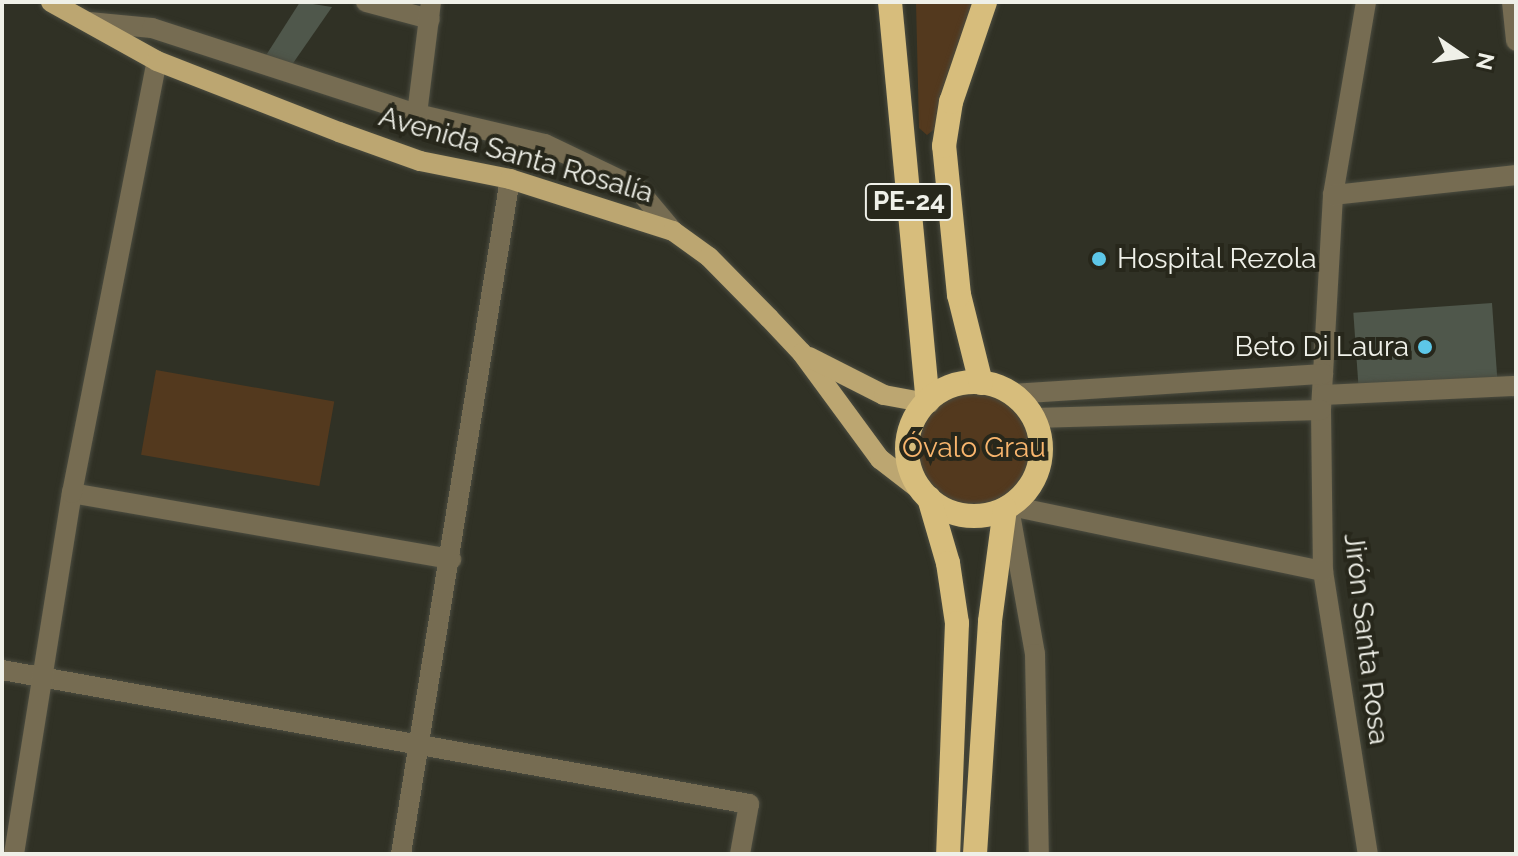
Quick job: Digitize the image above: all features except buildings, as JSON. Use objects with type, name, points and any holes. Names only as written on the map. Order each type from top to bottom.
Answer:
[{"type":"highway","name":"PE-24","points":[[890,2],[928,402]]},
{"type":"highway","name":"PE-24","points":[[981,383],[959,295],[944,146],[951,102],[985,2]]},
{"type":"highway","points":[[927,496],[960,515],[1008,507],[1026,492],[1038,466],[1040,437],[1034,418],[1012,394],[981,383],[962,383],[928,402],[910,432],[910,468],[927,496],[948,563],[957,623],[948,854]]},
{"type":"highway","points":[[975,854],[990,621],[1008,507]]},
{"type":"main road","name":"Avenida Santa Rosalía","points":[[51,2],[157,61],[420,161],[510,179],[673,231],[709,257],[802,353],[880,459],[927,496]]},
{"type":"main road","name":"Avenida Santa Rosalía","points":[[802,353],[884,395],[928,402]]},
{"type":"street","points":[[366,2],[430,10],[417,114]]},
{"type":"street","name":"Jirón Santa Rosa","points":[[1366,2],[1333,195],[1322,393],[1323,571],[1368,854]]},
{"type":"street","points":[[1512,2],[1516,41]]},
{"type":"street","points":[[89,22],[152,28],[417,114],[545,144],[637,188],[673,231]]},
{"type":"street","points":[[14,854],[72,493],[157,61]]},
{"type":"street","points":[[1333,195],[1516,175]]},
{"type":"street","points":[[401,854],[510,179]]},
{"type":"street","points":[[1012,394],[1322,393],[1516,386]]},
{"type":"street","points":[[1034,418],[1322,393]]},
{"type":"street","points":[[72,493],[451,559]]},
{"type":"street","points":[[1039,854],[1035,654],[1008,507],[1323,571]]},
{"type":"street","points":[[2,670],[749,804],[740,854]]},
{"type":"green space","points":[[916,2],[972,2],[936,128],[927,135],[919,128]]},
{"type":"green space","points":[[156,370],[334,401],[319,486],[141,455]]},
{"type":"green space","name":"Óvalo Grau","points":[[974,390],[996,395],[1015,407],[1027,426],[1032,448],[1027,470],[1015,489],[996,501],[974,506],[952,501],[933,489],[921,470],[916,448],[921,426],[933,407],[952,395]]},
{"type":"place","name":"Hospital Rezola","points":[[1099,259]]},
{"type":"place","name":"Beto Di Laura","points":[[1425,347]]}]
